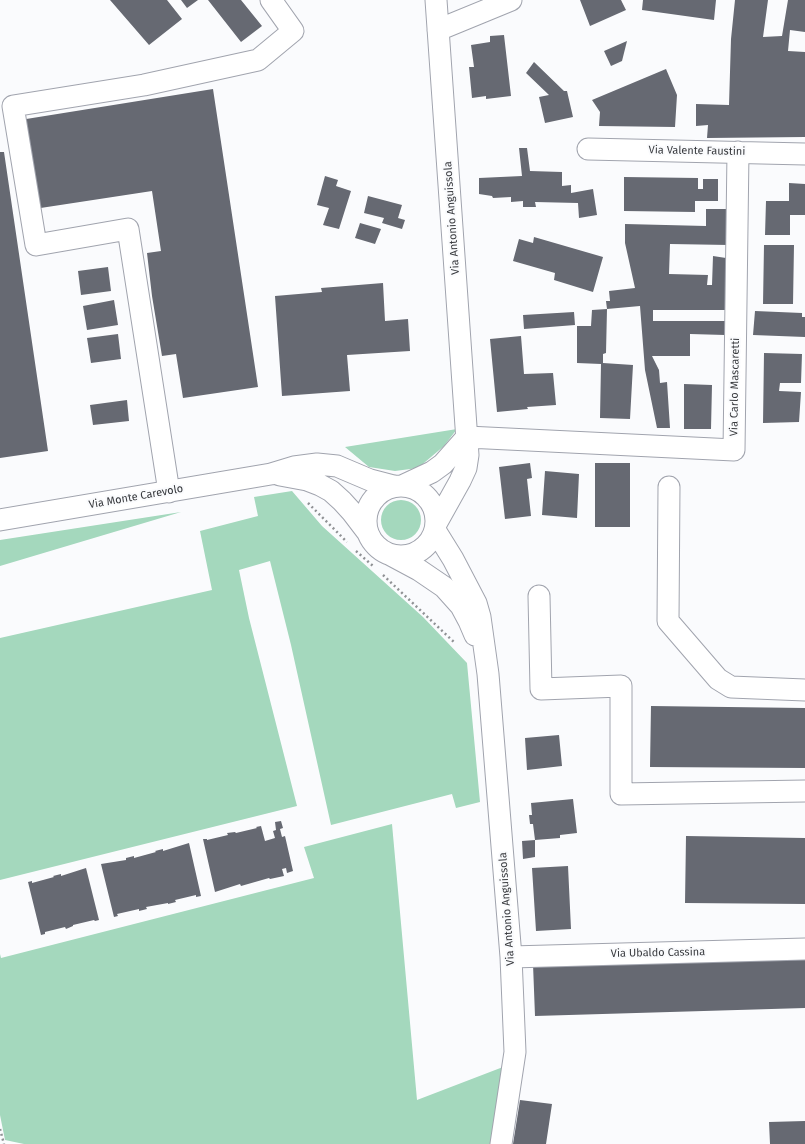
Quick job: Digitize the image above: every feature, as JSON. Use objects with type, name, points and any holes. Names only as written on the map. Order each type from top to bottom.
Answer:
[{"type":"street","points":[[169,492],[128,229],[36,245],[13,106],[144,85],[258,60],[294,31],[271,0]]},
{"type":"street","name":"Via Antonio Anguissola","points":[[436,0],[468,455],[466,468],[435,527],[476,603],[480,617],[488,674],[511,957],[515,1052],[501,1144]]},
{"type":"street","points":[[438,30],[511,0]]},
{"type":"street","name":"Via Valente Faustini","points":[[588,149],[805,154]]},
{"type":"street","name":"Via Carlo Mascaretti","points":[[467,437],[734,450],[738,152]]},
{"type":"street","points":[[397,486],[410,487],[419,490],[427,496],[436,514],[435,527],[428,544],[417,553],[402,556],[391,555],[382,550],[374,543],[368,533],[366,522],[367,512],[371,503],[377,495],[385,489],[397,486],[432,472],[443,464],[467,437]]},
{"type":"street","name":"Via Monte Carevolo","points":[[0,520],[169,492],[271,474],[294,467],[318,464],[337,466],[370,480],[397,486]]},
{"type":"street","name":"Via Monte Carevolo","points":[[271,474],[307,480],[331,491],[352,512],[368,533]]},
{"type":"street","points":[[669,487],[668,621],[718,679],[731,687],[805,690]]},
{"type":"street","name":"Via Antonio Anguissola","points":[[391,555],[444,587],[461,606],[469,620],[488,674]]},
{"type":"street","points":[[539,596],[541,689],[621,686],[621,794],[805,791]]},
{"type":"street","name":"Via Ubaldo Cassina","points":[[511,957],[805,949]]},
{"type":"path","points":[[0,1129],[4,1144]]},
{"type":"green space","points":[[457,429],[444,446],[418,468],[395,471],[369,467],[345,447]]},
{"type":"green space","points":[[292,491],[322,526],[423,617],[467,663],[480,802],[456,808],[452,794],[331,825],[291,645],[270,561],[239,570],[249,618],[297,806],[0,880],[0,638],[212,590],[200,531],[258,516],[254,497]]},
{"type":"green space","points":[[405,500],[412,503],[418,509],[421,520],[420,528],[412,537],[405,540],[397,540],[390,537],[382,528],[381,516],[384,509],[393,501]]},
{"type":"green space","points":[[181,512],[0,566],[0,540]]},
{"type":"green space","points":[[392,824],[417,1100],[503,1067],[491,1144],[24,1144],[5,1140],[0,1115],[0,954],[1,958],[314,878],[304,847]]},
{"type":"building","points":[[110,0],[167,0],[182,19],[149,45]]},
{"type":"building","points":[[181,0],[198,0],[187,8]]},
{"type":"building","points":[[208,0],[241,0],[262,26],[241,42]]},
{"type":"building","points":[[580,0],[621,0],[626,10],[590,26]]},
{"type":"building","points":[[643,0],[716,0],[714,20],[642,10]]},
{"type":"building","points":[[735,0],[768,0],[763,37],[782,36],[788,0],[805,0],[805,32],[790,30],[788,51],[805,52],[805,137],[707,138],[708,125],[696,126],[696,104],[729,105],[731,39]]},
{"type":"building","points":[[504,35],[511,96],[486,99],[486,96],[472,98],[469,67],[474,67],[471,45],[490,42],[490,36]]},
{"type":"building","points":[[627,41],[622,61],[611,66],[604,51]]},
{"type":"building","points":[[534,62],[564,91],[567,91],[573,117],[545,123],[539,97],[549,95],[526,73]]},
{"type":"building","points":[[666,69],[677,95],[675,127],[599,126],[600,112],[592,100]]},
{"type":"building","points":[[213,89],[258,387],[183,398],[176,354],[162,356],[152,296],[147,253],[161,251],[152,191],[34,209],[20,120]]},
{"type":"building","points":[[519,148],[527,148],[530,171],[562,172],[562,186],[571,185],[571,193],[593,189],[597,215],[579,218],[578,203],[535,202],[536,207],[523,207],[523,201],[511,202],[511,197],[493,198],[492,196],[479,194],[479,178],[522,176]]},
{"type":"building","points":[[0,152],[4,152],[48,451],[0,458]]},
{"type":"building","points":[[325,176],[338,180],[336,186],[351,191],[339,229],[323,225],[329,208],[317,205]]},
{"type":"building","points":[[624,177],[698,178],[698,189],[703,189],[703,179],[718,179],[718,201],[695,201],[695,212],[624,211]]},
{"type":"building","points":[[789,183],[805,184],[805,215],[790,215],[790,235],[765,235],[766,201],[789,201]]},
{"type":"building","points":[[368,196],[402,205],[398,218],[405,220],[402,229],[382,223],[384,218],[364,213]]},
{"type":"building","points":[[706,209],[729,209],[729,245],[670,244],[669,274],[708,275],[707,285],[712,285],[713,256],[726,258],[725,310],[653,310],[653,321],[725,321],[725,335],[690,334],[690,356],[652,356],[659,370],[660,383],[667,382],[670,428],[657,428],[645,370],[640,306],[607,309],[606,301],[610,301],[609,291],[635,288],[625,243],[625,224],[706,226]]},
{"type":"building","points":[[360,223],[381,229],[375,244],[355,238]]},
{"type":"building","points":[[534,237],[603,257],[593,292],[554,280],[555,273],[513,261],[519,239],[533,243]]},
{"type":"building","points":[[764,245],[794,245],[793,304],[763,304]]},
{"type":"building","points":[[108,267],[111,291],[81,295],[78,271]]},
{"type":"building","points":[[383,283],[385,321],[408,319],[410,351],[347,355],[350,391],[282,396],[275,296],[322,292],[321,288]]},
{"type":"building","points":[[114,300],[118,325],[87,330],[83,306]]},
{"type":"building","points":[[607,309],[606,353],[603,354],[603,363],[633,365],[630,419],[600,418],[601,364],[577,363],[577,326],[591,326],[592,310]]},
{"type":"building","points":[[755,311],[802,313],[802,317],[805,317],[805,337],[753,335]]},
{"type":"building","points":[[574,312],[575,325],[524,329],[523,315]]},
{"type":"building","points":[[118,334],[121,359],[91,363],[87,338]]},
{"type":"building","points":[[521,336],[524,374],[553,373],[556,405],[527,407],[528,409],[497,412],[490,339]]},
{"type":"building","points":[[764,353],[802,354],[801,383],[780,383],[779,391],[801,392],[799,422],[763,423]]},
{"type":"building","points":[[684,384],[712,385],[711,429],[684,429]]},
{"type":"building","points":[[127,400],[129,421],[93,425],[90,405]]},
{"type":"building","points":[[530,463],[532,478],[527,479],[531,516],[505,519],[499,467]]},
{"type":"building","points":[[595,463],[630,463],[630,527],[595,527]]},
{"type":"building","points":[[545,471],[579,474],[577,518],[542,515]]},
{"type":"building","points":[[651,706],[805,708],[805,768],[650,767]]},
{"type":"building","points":[[559,735],[562,766],[527,770],[525,738]]},
{"type":"building","points":[[573,799],[577,833],[560,835],[560,838],[535,840],[533,824],[530,824],[529,815],[532,815],[531,803]]},
{"type":"building","points":[[281,821],[283,828],[280,829],[282,837],[285,836],[293,871],[287,873],[286,868],[282,869],[284,876],[269,878],[241,886],[240,884],[215,892],[203,839],[207,840],[228,835],[227,833],[236,833],[261,826],[265,841],[275,838],[273,831],[276,830],[275,822]]},
{"type":"building","points":[[686,836],[805,838],[805,904],[685,903]]},
{"type":"building","points":[[535,840],[535,857],[523,859],[522,841]]},
{"type":"building","points":[[189,843],[201,896],[196,897],[196,895],[175,900],[176,902],[168,904],[146,907],[147,909],[139,911],[139,909],[117,914],[118,916],[114,917],[101,864],[126,860],[126,858],[134,856],[134,858],[156,852],[155,851],[163,849],[163,851]]},
{"type":"building","points":[[568,866],[571,929],[536,931],[532,868]]},
{"type":"building","points":[[86,868],[99,920],[73,925],[66,929],[65,927],[45,932],[45,934],[41,935],[28,882],[32,881],[32,883],[61,874],[61,876]]},
{"type":"building","points":[[805,955],[805,1008],[535,1016],[533,964]]},
{"type":"building","points":[[520,1100],[552,1104],[546,1144],[513,1144]]},
{"type":"building","points":[[805,1121],[805,1144],[770,1144],[769,1122]]}]
